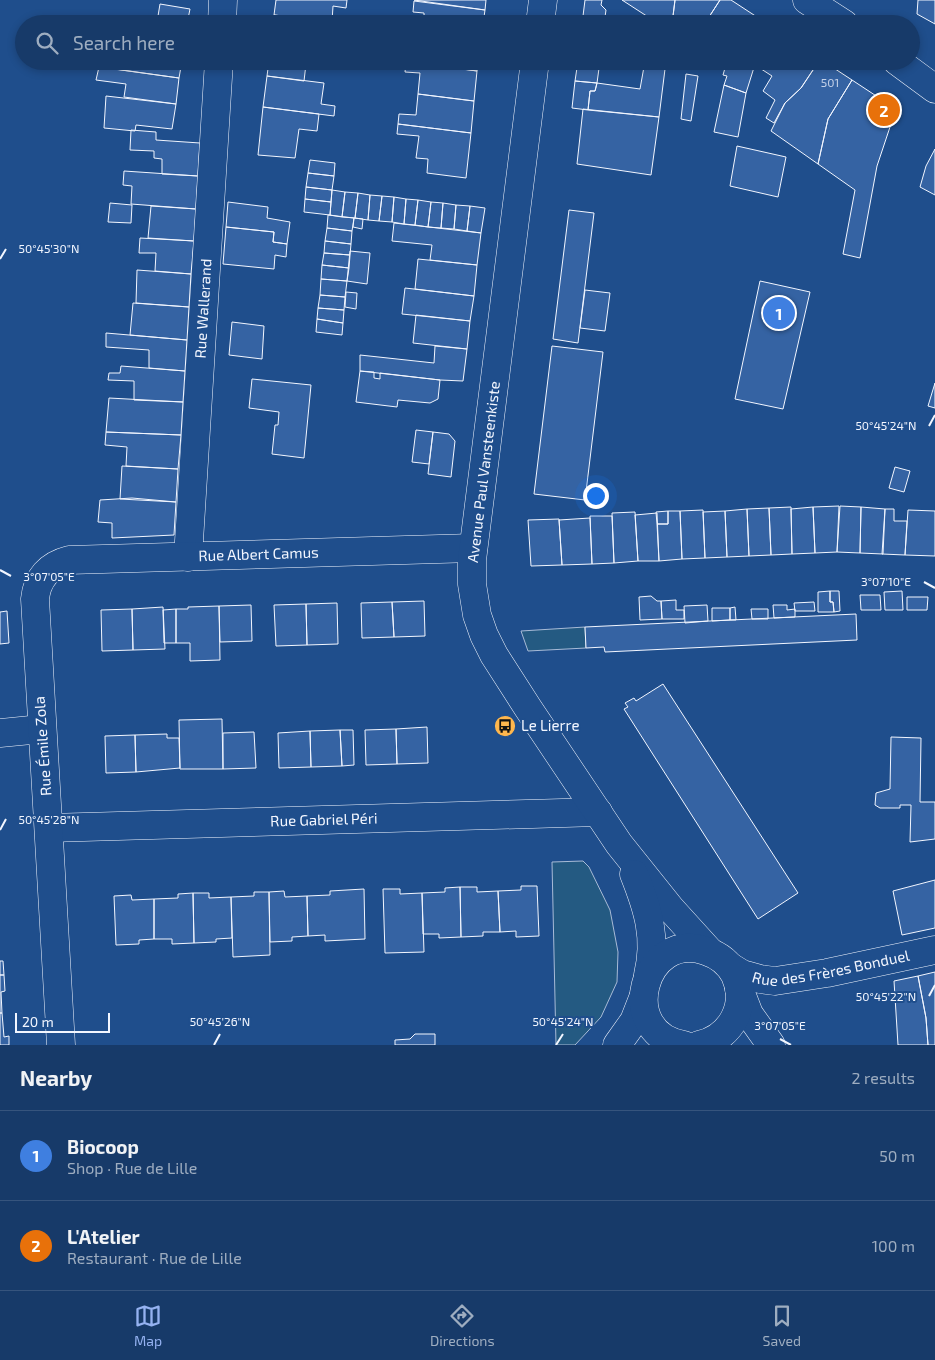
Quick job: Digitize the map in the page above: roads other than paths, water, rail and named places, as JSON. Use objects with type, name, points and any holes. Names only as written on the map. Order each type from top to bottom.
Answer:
[{"type":"street","points":[[222,15],[223,0]]},
{"type":"street","points":[[541,15],[543,0]]},
{"type":"street","points":[[807,0],[830,15]]},
{"type":"street","points":[[920,60],[935,66]]},
{"type":"street","name":"Rue Wallerand","points":[[188,557],[218,70]]},
{"type":"street","name":"Avenue Paul Vansteenkiste","points":[[534,70],[473,548],[473,597],[484,635],[494,655],[619,844],[671,909],[726,969]]},
{"type":"street","points":[[909,70],[935,89]]},
{"type":"street","name":"Rue Albert Camus","points":[[47,571],[58,563],[69,560],[473,548]]},
{"type":"street","name":"Rue Émile Zola","points":[[47,571],[38,583],[34,599],[61,1045]]},
{"type":"street","points":[[0,733],[41,730]]},
{"type":"street","name":"Rue Gabriel Péri","points":[[49,828],[598,812]]},
{"type":"street","name":"Avenue Paul Vansteenkiste","points":[[619,844],[643,897],[650,922],[653,943],[646,986]]},
{"type":"street","points":[[618,1045],[634,1021],[652,968],[664,957],[679,950],[694,948],[726,969],[740,996],[738,1012],[730,1026],[719,1037],[699,1045],[666,1038],[654,1028],[646,1014],[646,986]]},
{"type":"street","name":"Rue des Frères Bonduel","points":[[726,969],[760,979],[775,981],[827,973],[935,950]]},
{"type":"street","points":[[726,969],[749,1014],[771,1045]]},
{"type":"place","name":"L'Atelier","points":[[884,110]]},
{"type":"place","name":"Biocoop","points":[[779,313]]},
{"type":"place","name":"Le Lierre","points":[[505,726]]}]
